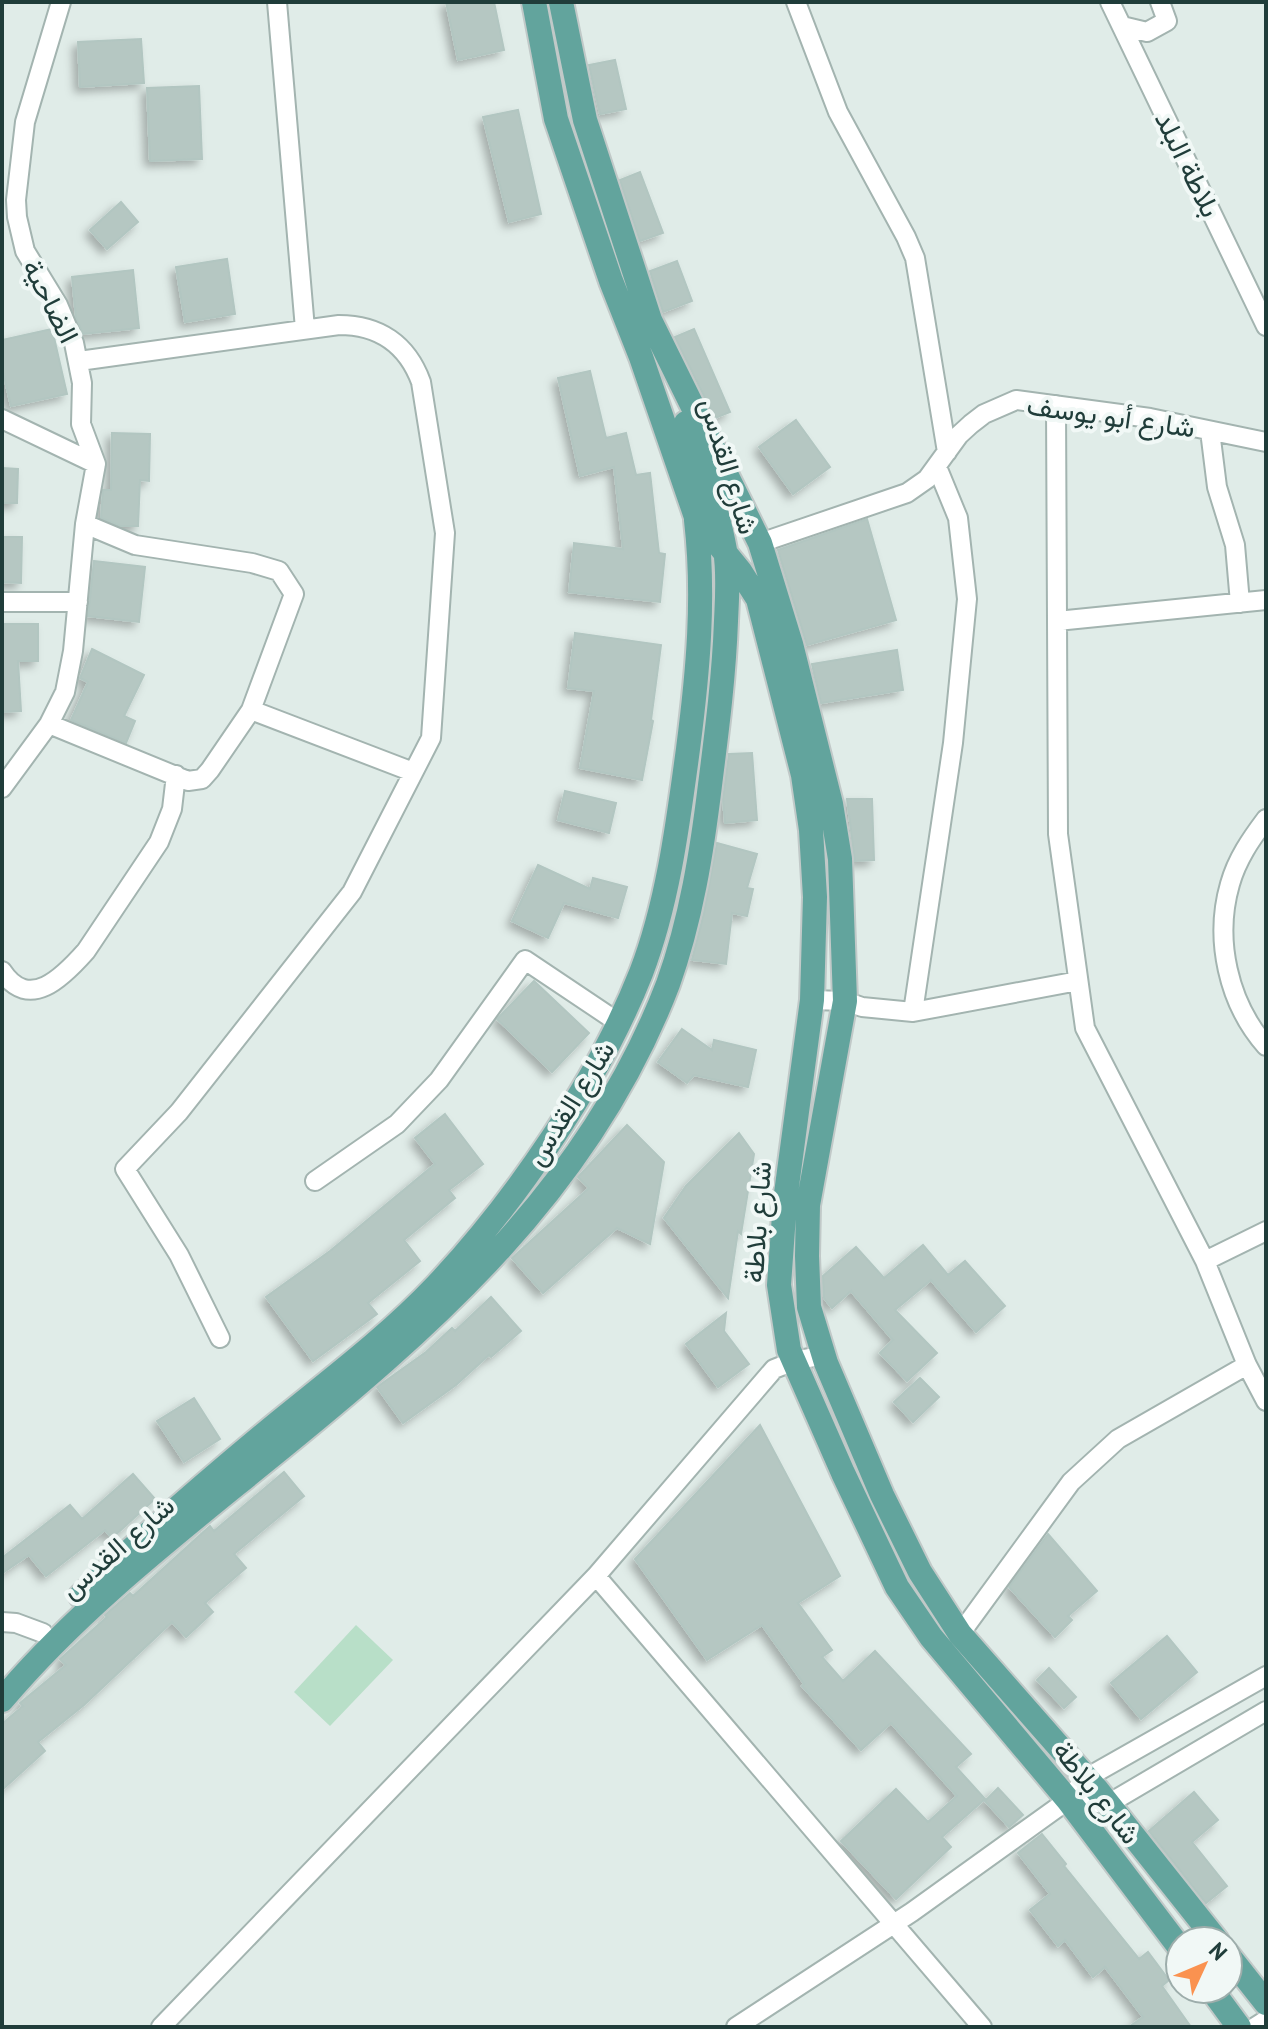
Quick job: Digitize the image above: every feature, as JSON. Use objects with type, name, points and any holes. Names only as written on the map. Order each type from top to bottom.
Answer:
[{"type":"main road","points":[[534,2],[556,119],[696,517]]},
{"type":"main road","points":[[561,2],[585,120],[650,320]]},
{"type":"main road","name":"شارع بلاطة","points":[[650,320],[760,543],[791,644],[831,804],[840,859],[845,1001],[808,1205],[809,1307],[824,1355],[895,1521],[920,1572],[960,1634],[1108,1804],[1204,1925]]},
{"type":"main road","name":"شارع القدس","points":[[2,1700],[30,1667],[99,1600],[414,1337],[491,1260],[544,1201],[577,1154],[623,1079],[646,1033],[668,982],[697,873],[724,672],[721,549],[711,493],[650,320]]},
{"type":"main road","name":"شارع بلاطة","points":[[696,517],[758,599],[803,775],[811,830],[815,897],[812,1000],[785,1201],[779,1285],[789,1350],[897,1587],[931,1637],[1068,1800],[1164,1927]]},
{"type":"main road","name":"شارع القدس","points":[[2,1676],[118,1560],[241,1453],[376,1343],[435,1286],[484,1231],[547,1143],[608,1046],[642,971],[666,886],[682,795],[698,678],[702,586],[696,517]]},
{"type":"main road","points":[[1244,1975],[1266,2003]]},
{"type":"main road","points":[[1223,2005],[1239,2027]]},
{"type":"street","name":"الضاحية","points":[[61,2],[25,122],[16,200],[17,217],[25,251],[67,324],[79,361],[81,424],[96,464]]},
{"type":"street","points":[[277,2],[305,329]]},
{"type":"street","points":[[796,2],[838,112],[915,258],[942,460],[958,518],[967,599],[953,743],[913,1012]]},
{"type":"street","name":"بلاطة البلد","points":[[1110,2],[1266,326]]},
{"type":"street","points":[[1122,26],[1147,32],[1167,21],[1160,2]]},
{"type":"street","points":[[79,361],[305,329],[355,325],[380,332],[402,348],[421,382],[445,533],[431,738],[352,892],[179,1112],[125,1169],[179,1255],[220,1338]]},
{"type":"street","name":"شارع أبو يوسف","points":[[760,543],[907,493],[942,460],[971,424],[999,406],[1016,400],[1150,418],[1266,442]]},
{"type":"street","points":[[1056,405],[1058,834],[1085,1028],[1205,1261],[1247,1365],[1266,1401]]},
{"type":"street","points":[[2,419],[96,464],[85,524],[73,651],[65,692],[49,724],[2,788]]},
{"type":"street","points":[[1210,431],[1217,487],[1235,545],[1240,603]]},
{"type":"street","points":[[49,724],[188,781],[202,779],[251,710],[294,594],[279,571],[252,563],[135,545],[85,524]]},
{"type":"street","points":[[1057,621],[1266,600]]},
{"type":"street","points":[[2,602],[78,602]]},
{"type":"street","points":[[251,710],[413,772]]},
{"type":"street","points":[[2,971],[14,986],[26,992],[41,989],[80,958],[159,842],[172,809],[176,775]]},
{"type":"street","points":[[1266,819],[1245,847],[1230,883],[1223,922],[1225,962],[1236,1000],[1255,1034],[1266,1046]]},
{"type":"street","points":[[315,1181],[397,1124],[439,1080],[525,960],[619,1023]]},
{"type":"street","points":[[812,1000],[845,1001],[862,1007],[913,1012],[1078,981]]},
{"type":"street","points":[[1205,1261],[1266,1231]]},
{"type":"street","points":[[161,2027],[596,1576],[774,1369],[824,1355]]},
{"type":"street","points":[[960,1634],[1071,1482],[1118,1439],[1247,1365]]},
{"type":"street","points":[[596,1576],[982,2027]]},
{"type":"street","points":[[2,1622],[16,1623],[43,1633]]},
{"type":"street","points":[[736,2027],[893,1925],[1068,1800],[1086,1778],[1266,1676]]},
{"type":"street","points":[[1068,1800],[1108,1804],[1266,1711]]},
{"type":"street","points":[[1255,2027],[1266,2020]]},
{"type":"green space","points":[[356,1625],[393,1660],[330,1726],[294,1692]]},
{"type":"building","points":[[446,2],[494,2],[504,50],[458,60]]},
{"type":"building","points":[[141,39],[144,83],[80,87],[78,42]]},
{"type":"building","points":[[615,60],[626,109],[600,114],[589,65]]},
{"type":"building","points":[[199,86],[202,159],[150,161],[147,88]]},
{"type":"building","points":[[518,110],[541,214],[509,222],[483,117]]},
{"type":"building","points":[[640,172],[663,233],[640,241],[620,180]]},
{"type":"building","points":[[121,202],[138,222],[107,249],[90,230]]},
{"type":"building","points":[[227,259],[235,314],[185,322],[176,267]]},
{"type":"building","points":[[677,261],[692,301],[663,312],[650,271]]},
{"type":"building","points":[[133,270],[139,328],[83,334],[76,318],[72,277]]},
{"type":"building","points":[[52,329],[67,394],[11,406],[2,368],[2,340]]},
{"type":"building","points":[[694,329],[730,412],[715,418],[675,337]]},
{"type":"building","points":[[590,371],[606,438],[626,433],[636,475],[650,473],[659,553],[665,554],[660,602],[569,592],[574,543],[623,549],[614,467],[580,476],[558,378]]},
{"type":"building","points":[[796,420],[830,467],[793,494],[759,447]]},
{"type":"building","points":[[112,433],[150,434],[149,481],[140,480],[138,526],[120,526],[101,518],[103,490],[111,490]]},
{"type":"building","points":[[2,468],[18,469],[17,503],[2,503]]},
{"type":"building","points":[[867,519],[896,620],[807,645],[778,550]]},
{"type":"building","points":[[2,537],[22,537],[21,583],[2,582]]},
{"type":"building","points":[[94,561],[145,567],[139,622],[88,616]]},
{"type":"building","points":[[3,624],[38,624],[38,661],[18,661],[21,711],[2,712]]},
{"type":"building","points":[[575,633],[661,645],[653,721],[642,780],[580,768],[594,691],[568,688]]},
{"type":"building","points":[[92,649],[144,675],[124,716],[135,721],[126,743],[71,720],[88,682],[80,678]]},
{"type":"building","points":[[897,650],[903,690],[821,703],[812,664]]},
{"type":"building","points":[[752,753],[757,820],[725,823],[723,799],[729,754]]},
{"type":"building","points":[[565,791],[616,803],[609,833],[558,820]]},
{"type":"building","points":[[847,799],[872,799],[874,860],[855,861]]},
{"type":"building","points":[[717,843],[757,854],[747,888],[753,889],[747,916],[732,913],[726,964],[692,960]]},
{"type":"building","points":[[538,865],[590,889],[593,878],[627,887],[618,918],[564,903],[548,938],[512,921]]},
{"type":"building","points":[[534,981],[589,1033],[552,1072],[497,1019]]},
{"type":"building","points":[[682,1029],[712,1050],[714,1040],[756,1050],[748,1087],[694,1075],[687,1083],[658,1062]]},
{"type":"building","points":[[445,1114],[483,1164],[449,1190],[455,1198],[404,1240],[420,1261],[368,1303],[377,1314],[313,1361],[266,1297],[330,1251],[435,1164],[415,1138]]},
{"type":"building","points":[[627,1125],[664,1162],[650,1244],[617,1228],[543,1293],[512,1258],[589,1188],[578,1177]]},
{"type":"building","points":[[739,1133],[754,1154],[728,1298],[664,1218],[686,1186]]},
{"type":"building","points":[[923,1245],[948,1275],[965,1261],[1005,1306],[976,1332],[931,1280],[895,1310],[937,1353],[907,1381],[880,1353],[893,1340],[851,1291],[832,1308],[824,1298],[823,1276],[856,1247],[884,1278]]},
{"type":"building","points":[[491,1297],[521,1331],[456,1385],[403,1423],[377,1387],[426,1352],[452,1328],[455,1331]]},
{"type":"building","points":[[726,1313],[724,1331],[749,1364],[718,1387],[686,1344]]},
{"type":"building","points":[[920,1378],[939,1397],[913,1422],[894,1402]]},
{"type":"building","points":[[194,1398],[220,1439],[184,1462],[157,1421]]},
{"type":"building","points":[[760,1425],[840,1576],[798,1603],[832,1650],[822,1657],[843,1681],[875,1651],[971,1754],[956,1767],[985,1799],[942,1837],[951,1847],[896,1899],[841,1841],[896,1789],[928,1822],[957,1796],[891,1723],[861,1750],[802,1686],[804,1684],[762,1625],[707,1660],[635,1559]]},
{"type":"building","points":[[284,1472],[304,1496],[234,1554],[246,1568],[205,1603],[213,1612],[186,1637],[172,1622],[84,1705],[38,1742],[45,1751],[2,1790],[2,1724],[23,1706],[20,1703],[66,1665],[60,1659],[130,1593],[133,1596],[210,1526],[214,1531]]},
{"type":"building","points":[[133,1474],[155,1499],[112,1538],[105,1530],[46,1576],[29,1555],[4,1572],[2,1558],[70,1505],[82,1519]]},
{"type":"building","points":[[1048,1534],[1097,1591],[1068,1616],[1072,1620],[1055,1637],[1009,1587]]},
{"type":"building","points":[[1167,1636],[1197,1672],[1141,1719],[1111,1683]]},
{"type":"building","points":[[1049,1668],[1076,1697],[1064,1708],[1037,1680]]},
{"type":"building","points":[[998,1788],[1023,1815],[1009,1827],[985,1801]]},
{"type":"building","points":[[1194,1792],[1218,1820],[1192,1842],[1227,1886],[1206,1903],[1149,1831]]},
{"type":"building","points":[[1042,1834],[1139,1959],[1148,1952],[1164,1973],[1164,2005],[1175,2005],[1191,2027],[1129,2027],[1143,2017],[1105,1967],[1093,1977],[1065,1940],[1058,1946],[1030,1910],[1050,1894],[1018,1853]]}]
